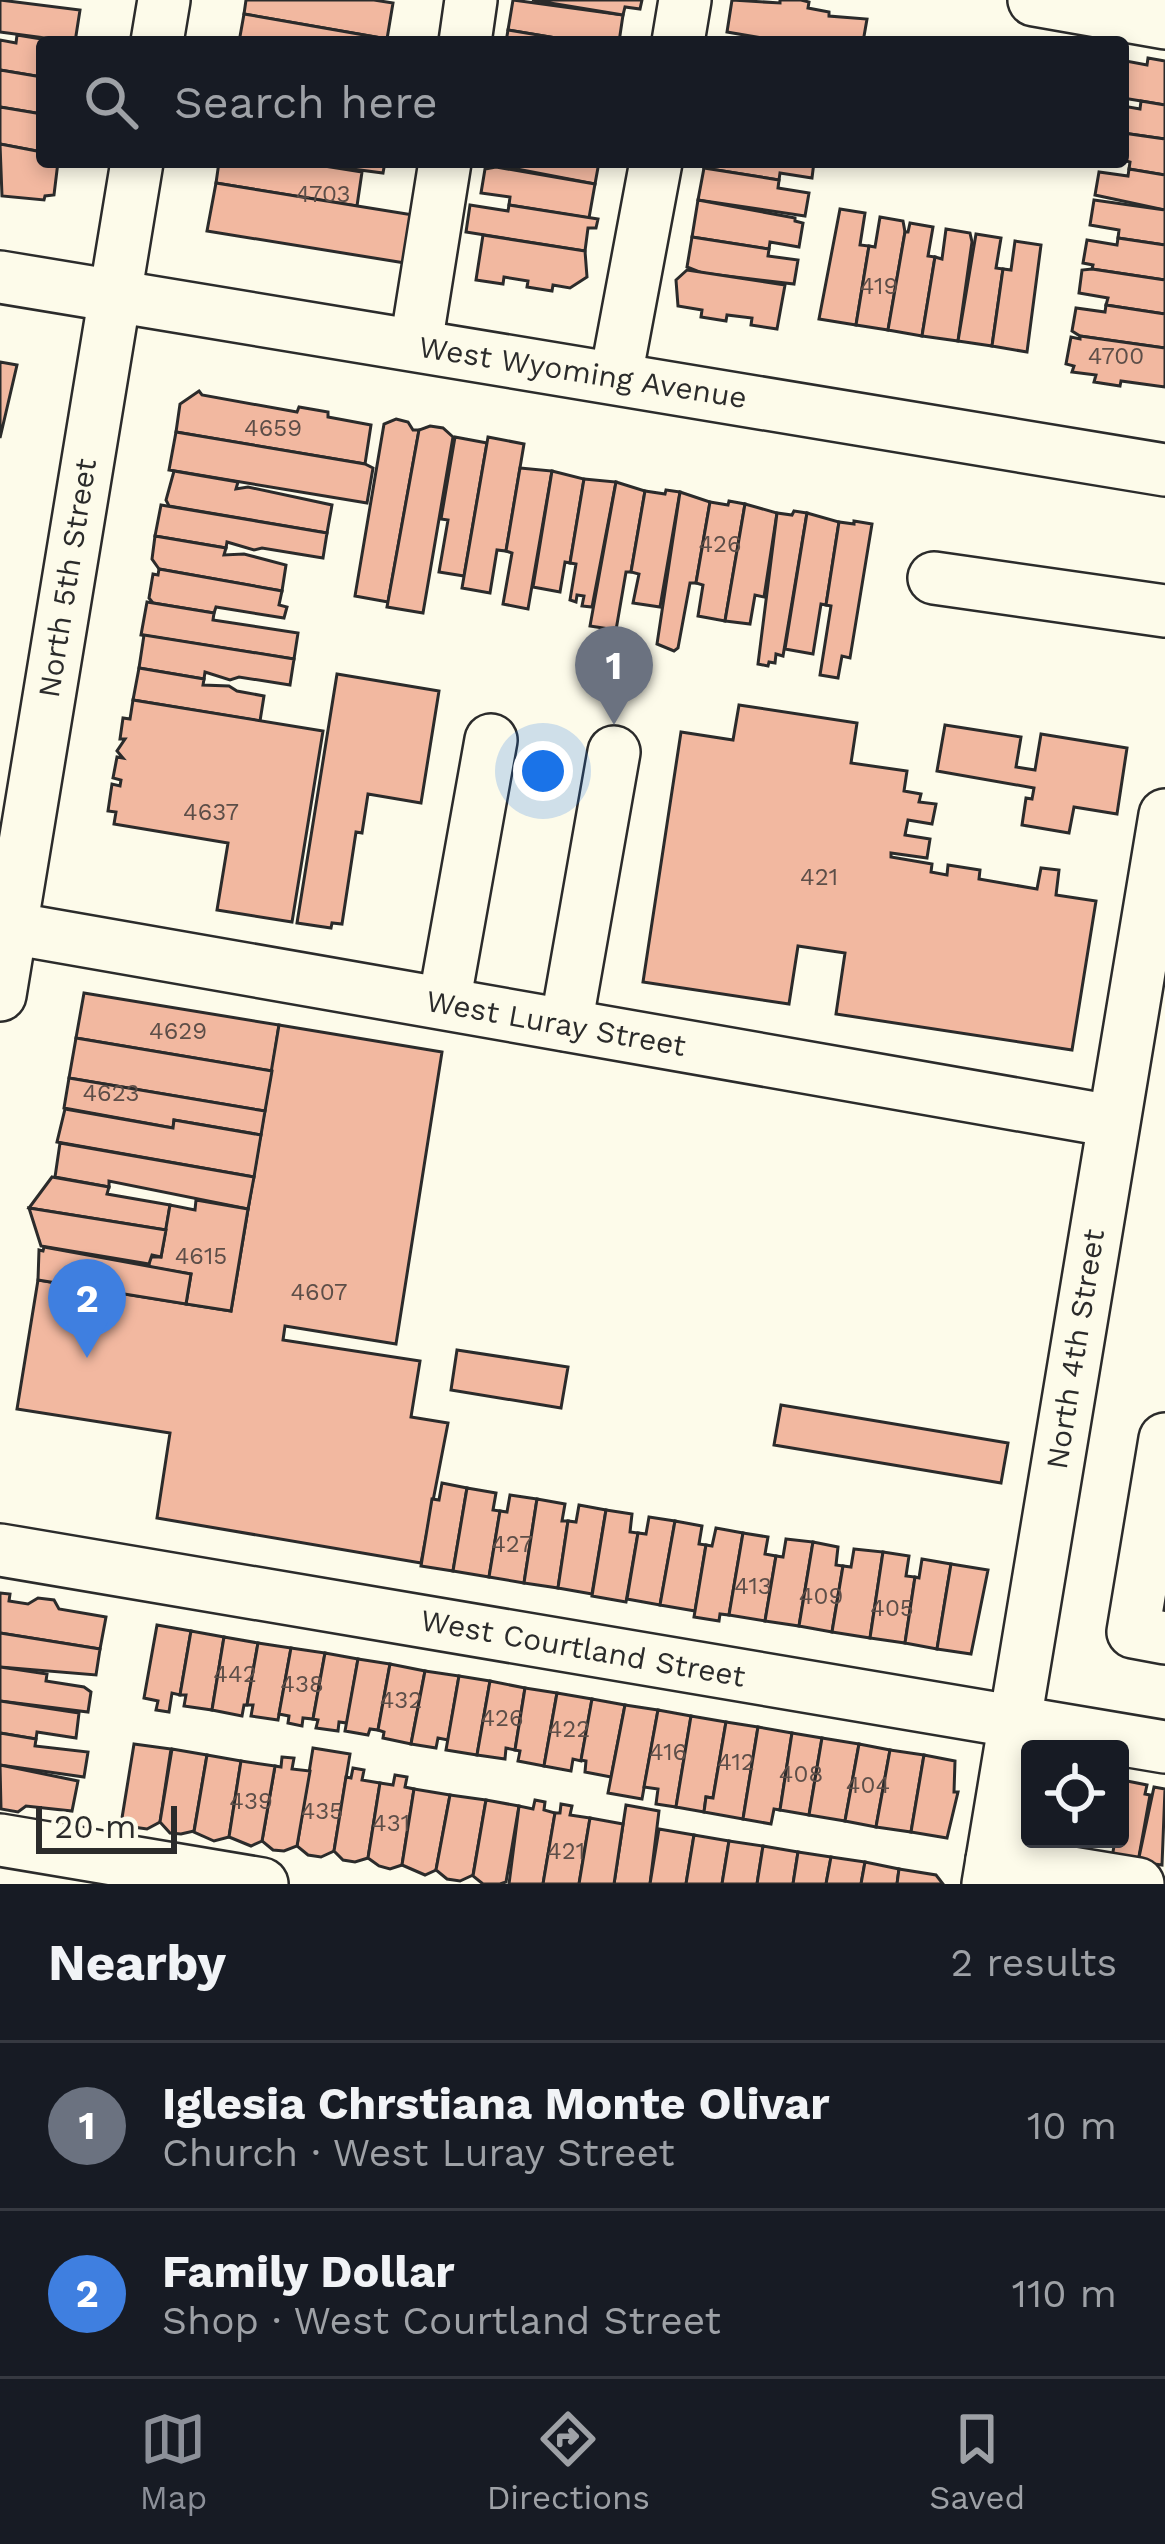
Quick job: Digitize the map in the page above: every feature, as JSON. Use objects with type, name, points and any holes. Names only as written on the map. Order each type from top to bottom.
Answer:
[{"type":"street","points":[[158,36],[164,0]]},
{"type":"street","points":[[466,36],[471,0]]},
{"type":"street","points":[[679,36],[686,0]]},
{"type":"street","points":[[1034,0],[1165,22]]},
{"type":"street","name":"North 5th Street","points":[[0,995],[4,927],[136,168]]},
{"type":"street","points":[[416,344],[444,168]]},
{"type":"street","points":[[616,376],[655,168]]},
{"type":"street","name":"West Wyoming Avenue","points":[[0,277],[1165,470]]},
{"type":"street","points":[[934,578],[1165,611]]},
{"type":"street","points":[[444,1004],[491,740]]},
{"type":"street","points":[[566,1025],[614,752]]},
{"type":"street","name":"North 4th Street","points":[[990,1872],[1165,814]]},
{"type":"street","name":"West Luray Street","points":[[4,927],[1112,1121]]},
{"type":"street","points":[[1165,1439],[1133,1633],[1165,1639]]},
{"type":"street","name":"West Courtland Street","points":[[0,1550],[1165,1747]]},
{"type":"street","points":[[0,1840],[262,1884]]},
{"type":"street","points":[[990,1872],[1138,1884]]},
{"type":"building","points":[[0,0],[80,10],[76,36],[0,32]]},
{"type":"building","points":[[246,0],[393,3],[388,36],[244,14]]},
{"type":"building","points":[[513,0],[623,15],[620,36],[544,36],[508,30]]},
{"type":"building","points":[[532,0],[642,0],[640,9],[625,7],[623,15]]},
{"type":"building","points":[[732,0],[801,0],[829,16],[867,19],[864,36],[727,32]]},
{"type":"building","points":[[244,14],[370,36],[240,36]]},
{"type":"building","points":[[508,30],[544,36],[507,36]]},
{"type":"building","points":[[17,35],[36,38],[36,76],[0,70],[0,40],[16,43]]},
{"type":"building","points":[[1148,58],[1165,61],[1165,105],[1129,99],[1129,62],[1147,65]]},
{"type":"building","points":[[0,70],[36,76],[36,113],[0,107]]},
{"type":"building","points":[[1141,101],[1165,105],[1165,139],[1129,134],[1129,107],[1140,109]]},
{"type":"building","points":[[0,107],[36,113],[36,151],[0,144]]},
{"type":"building","points":[[1129,134],[1165,139],[1165,175],[1129,169]]},
{"type":"building","points":[[0,144],[36,151],[36,168],[57,168],[54,195],[44,200],[2,196]]},
{"type":"building","points":[[218,168],[362,172],[357,206],[216,183]]},
{"type":"building","points":[[345,168],[384,168],[383,173]]},
{"type":"building","points":[[511,168],[598,168],[595,184]]},
{"type":"building","points":[[704,168],[813,168],[812,178],[780,173],[779,180]]},
{"type":"building","points":[[704,168],[779,180],[778,188],[809,193],[805,216],[698,200]]},
{"type":"building","points":[[485,169],[595,184],[589,218],[509,205],[510,197],[481,193]]},
{"type":"building","points":[[1129,169],[1165,175],[1165,210],[1095,195],[1099,172],[1128,176]]},
{"type":"building","points":[[216,183],[413,215],[405,263],[207,231]]},
{"type":"building","points":[[698,200],[795,218],[803,223],[799,247],[770,242],[769,249],[692,237]]},
{"type":"building","points":[[1094,200],[1165,210],[1165,245],[1118,238],[1119,230],[1090,225]]},
{"type":"building","points":[[470,205],[508,211],[509,205],[598,219],[596,228],[588,228],[585,251],[466,232]]},
{"type":"building","points":[[840,209],[865,213],[860,245],[869,246],[856,325],[819,319]]},
{"type":"building","points":[[880,217],[903,221],[905,232],[888,330],[856,325],[869,246],[875,247]]},
{"type":"building","points":[[910,223],[933,227],[928,256],[935,257],[922,336],[888,330]]},
{"type":"building","points":[[946,229],[970,233],[972,242],[958,341],[922,336],[935,257],[942,259]]},
{"type":"building","points":[[976,234],[1001,238],[996,268],[1003,269],[992,346],[958,341]]},
{"type":"building","points":[[483,235],[585,251],[587,277],[570,288],[553,285],[552,291],[504,277],[503,284],[476,280]]},
{"type":"building","points":[[692,237],[769,249],[768,256],[798,260],[794,284],[687,267]]},
{"type":"building","points":[[1118,238],[1165,245],[1165,280],[1092,269],[1093,265],[1083,263],[1087,240],[1117,245]]},
{"type":"building","points":[[1015,241],[1041,245],[1027,352],[992,346],[1003,269],[1011,270]]},
{"type":"building","points":[[687,270],[785,285],[777,329],[751,325],[752,318],[701,317],[702,310],[678,306],[676,280]]},
{"type":"building","points":[[1082,270],[1165,280],[1165,314],[1106,305],[1108,298],[1079,293]]},
{"type":"building","points":[[1106,305],[1165,314],[1165,348],[1072,331],[1076,308],[1105,312]]},
{"type":"building","points":[[1071,337],[1165,348],[1165,387],[1094,382],[1096,375],[1072,372],[1074,366],[1066,364]]},
{"type":"building","points":[[0,362],[17,365],[0,438]]},
{"type":"building","points":[[199,391],[297,412],[299,407],[328,412],[328,417],[371,425],[365,464],[176,432],[180,404]]},
{"type":"building","points":[[396,419],[419,430],[388,602],[355,596],[384,424]]},
{"type":"building","points":[[443,428],[453,437],[423,613],[387,607],[419,430]]},
{"type":"building","points":[[176,432],[365,464],[373,468],[367,503],[169,470]]},
{"type":"building","points":[[455,437],[487,443],[464,576],[439,572],[448,520],[441,519]]},
{"type":"building","points":[[488,437],[524,444],[506,551],[497,550],[490,593],[462,588]]},
{"type":"building","points":[[520,468],[552,471],[528,609],[503,604]]},
{"type":"building","points":[[174,471],[238,482],[236,489],[248,487],[332,505],[327,533],[169,506],[166,500]]},
{"type":"building","points":[[552,471],[584,479],[570,563],[565,562],[560,592],[533,587]]},
{"type":"building","points":[[584,479],[616,482],[592,607],[582,606],[584,596],[570,600],[576,564],[570,563]]},
{"type":"building","points":[[616,482],[645,491],[616,630],[590,626]]},
{"type":"building","points":[[666,490],[680,492],[660,607],[633,603],[639,574],[631,572],[645,491],[665,494]]},
{"type":"building","points":[[680,492],[710,502],[696,583],[690,583],[674,651],[657,644]]},
{"type":"building","points":[[729,501],[745,504],[725,621],[698,616],[703,585],[696,583],[710,502],[728,505]]},
{"type":"building","points":[[745,504],[777,513],[764,597],[755,595],[750,624],[725,621]]},
{"type":"building","points":[[161,505],[327,533],[323,558],[155,536]]},
{"type":"building","points":[[794,511],[807,513],[783,656],[776,654],[775,663],[768,666],[758,664],[777,513],[792,515]]},
{"type":"building","points":[[807,513],[839,522],[813,654],[785,649]]},
{"type":"building","points":[[839,522],[872,524],[850,658],[842,656],[838,678],[820,675],[831,606],[826,605]]},
{"type":"building","points":[[155,536],[226,548],[224,555],[244,554],[286,565],[282,591],[159,569],[152,559]]},
{"type":"building","points":[[159,569],[282,591],[279,605],[287,607],[284,618],[153,603],[149,598],[153,574],[158,575]]},
{"type":"building","points":[[147,602],[214,613],[213,620],[298,633],[294,659],[141,635]]},
{"type":"building","points":[[144,635],[294,659],[290,685],[239,677],[230,680],[205,672],[204,679],[139,668]]},
{"type":"building","points":[[139,668],[264,696],[260,721],[133,700]]},
{"type":"building","points":[[337,674],[439,691],[421,803],[368,794],[362,833],[356,832],[342,924],[332,923],[331,928],[297,923]]},
{"type":"building","points":[[133,700],[323,731],[292,922],[217,910],[228,843],[114,824],[116,812],[108,811],[112,784],[120,786],[121,780],[113,778],[117,757],[123,758],[117,751],[125,739],[120,739],[123,718],[130,719]]},
{"type":"building","points":[[739,705],[857,723],[851,763],[907,771],[904,791],[921,794],[919,802],[936,804],[932,824],[908,820],[905,835],[930,839],[927,858],[891,853],[891,857],[932,864],[931,872],[947,875],[948,865],[980,870],[979,879],[1037,889],[1041,868],[1059,870],[1056,895],[1096,901],[1072,1050],[836,1014],[845,953],[798,946],[789,1004],[643,982],[681,732],[733,740]]},
{"type":"building","points":[[945,725],[1021,737],[1016,767],[1035,770],[1041,734],[1127,748],[1117,814],[1074,807],[1069,833],[1022,825],[1026,798],[1032,799],[1034,788],[937,771]]},
{"type":"building","points":[[84,993],[279,1025],[272,1071],[76,1038]]},
{"type":"building","points":[[279,1025],[442,1052],[396,1344],[285,1326],[283,1340],[420,1361],[411,1417],[448,1423],[421,1563],[157,1518],[170,1433],[17,1409],[38,1280],[231,1311]]},
{"type":"building","points":[[76,1038],[272,1071],[265,1111],[69,1078]]},
{"type":"building","points":[[69,1078],[265,1111],[261,1135],[174,1120],[173,1128],[64,1108]]},
{"type":"building","points":[[65,1109],[173,1128],[174,1120],[261,1135],[254,1177],[57,1142]]},
{"type":"building","points":[[60,1143],[254,1177],[248,1209],[109,1181],[109,1187],[55,1177]]},
{"type":"building","points":[[52,1177],[109,1187],[107,1194],[170,1205],[166,1230],[29,1208]]},
{"type":"building","points":[[196,1200],[248,1209],[231,1311],[186,1304],[191,1274],[149,1267],[149,1257],[161,1257],[170,1205],[195,1210]]},
{"type":"building","points":[[29,1208],[166,1230],[161,1257],[152,1255],[149,1264],[41,1246]]},
{"type":"building","points":[[44,1247],[191,1274],[186,1304],[38,1280],[39,1250]]},
{"type":"building","points":[[457,1350],[568,1367],[561,1408],[451,1390]]},
{"type":"building","points":[[781,1405],[1008,1443],[1001,1483],[774,1445]]},
{"type":"building","points":[[442,1483],[467,1488],[453,1571],[421,1566],[432,1499],[439,1500]]},
{"type":"building","points":[[467,1488],[496,1493],[493,1510],[500,1511],[489,1577],[453,1571]]},
{"type":"building","points":[[510,1495],[537,1499],[524,1583],[489,1577],[500,1511],[507,1512]]},
{"type":"building","points":[[537,1499],[565,1504],[562,1521],[568,1521],[558,1588],[524,1583]]},
{"type":"building","points":[[579,1505],[606,1510],[592,1594],[558,1588],[568,1521],[576,1522]]},
{"type":"building","points":[[606,1510],[632,1514],[630,1532],[638,1533],[626,1602],[592,1596]]},
{"type":"building","points":[[649,1517],[675,1521],[660,1605],[627,1599],[638,1533],[646,1534]]},
{"type":"building","points":[[675,1521],[702,1526],[699,1544],[706,1545],[695,1611],[660,1605]]},
{"type":"building","points":[[716,1528],[743,1533],[729,1615],[720,1614],[719,1621],[694,1617],[706,1545],[712,1546]]},
{"type":"building","points":[[743,1533],[768,1537],[765,1554],[776,1556],[765,1621],[729,1615]]},
{"type":"building","points":[[786,1539],[813,1542],[799,1626],[765,1621],[776,1556],[783,1557]]},
{"type":"building","points":[[813,1542],[838,1547],[836,1565],[843,1566],[832,1632],[799,1626]]},
{"type":"building","points":[[854,1549],[883,1552],[870,1638],[832,1632],[843,1566],[851,1567]]},
{"type":"building","points":[[883,1552],[909,1556],[906,1576],[915,1577],[905,1643],[870,1638]]},
{"type":"building","points":[[922,1559],[951,1564],[937,1649],[905,1643]]},
{"type":"building","points":[[951,1564],[988,1570],[971,1654],[937,1649]]},
{"type":"building","points":[[0,1593],[10,1594],[9,1601],[54,1600],[59,1609],[106,1617],[100,1649],[0,1633]]},
{"type":"building","points":[[157,1625],[191,1631],[180,1695],[172,1693],[169,1712],[156,1710],[158,1701],[144,1698]]},
{"type":"building","points":[[191,1631],[224,1637],[212,1710],[184,1706],[186,1695],[180,1695]]},
{"type":"building","points":[[0,1633],[100,1649],[96,1675],[0,1667]]},
{"type":"building","points":[[224,1637],[258,1643],[242,1716],[212,1710]]},
{"type":"building","points":[[258,1643],[291,1648],[278,1720],[251,1716],[253,1705],[247,1705]]},
{"type":"building","points":[[291,1648],[325,1653],[313,1719],[303,1718],[302,1726],[288,1723],[289,1716],[279,1714]]},
{"type":"building","points":[[325,1653],[358,1659],[347,1723],[339,1722],[338,1731],[316,1728],[318,1720],[313,1719]]},
{"type":"building","points":[[358,1659],[390,1664],[378,1730],[370,1729],[368,1735],[345,1731]]},
{"type":"building","points":[[390,1664],[425,1671],[411,1744],[383,1738],[384,1732],[378,1730]]},
{"type":"building","points":[[0,1667],[47,1674],[46,1681],[84,1687],[91,1692],[88,1712],[0,1701]]},
{"type":"building","points":[[425,1671],[459,1676],[448,1740],[438,1738],[436,1748],[411,1744]]},
{"type":"building","points":[[459,1676],[490,1681],[477,1755],[446,1750]]},
{"type":"building","points":[[490,1681],[525,1688],[515,1750],[506,1748],[505,1759],[477,1755]]},
{"type":"building","points":[[525,1688],[557,1693],[544,1766],[518,1761],[520,1751],[515,1750]]},
{"type":"building","points":[[557,1693],[592,1699],[581,1761],[573,1759],[571,1771],[544,1766]]},
{"type":"building","points":[[592,1699],[625,1705],[611,1777],[585,1772],[586,1761],[581,1760]]},
{"type":"building","points":[[0,1701],[79,1713],[76,1738],[37,1732],[36,1739],[0,1733]]},
{"type":"building","points":[[625,1705],[658,1710],[642,1799],[608,1793]]},
{"type":"building","points":[[658,1710],[691,1716],[676,1807],[656,1804],[658,1789],[644,1787]]},
{"type":"building","points":[[691,1716],[726,1722],[713,1798],[706,1797],[704,1812],[676,1807]]},
{"type":"building","points":[[726,1722],[758,1727],[743,1819],[704,1812],[706,1797],[713,1798]]},
{"type":"building","points":[[758,1727],[792,1733],[780,1810],[774,1809],[771,1824],[743,1819]]},
{"type":"building","points":[[0,1733],[36,1739],[35,1746],[88,1752],[84,1777],[0,1765]]},
{"type":"building","points":[[792,1733],[822,1738],[809,1815],[780,1810]]},
{"type":"building","points":[[822,1738],[859,1744],[845,1821],[809,1815]]},
{"type":"building","points":[[134,1744],[171,1749],[160,1822],[147,1829],[133,1827],[122,1818]]},
{"type":"building","points":[[859,1744],[890,1750],[876,1827],[845,1821]]},
{"type":"building","points":[[313,1748],[350,1754],[334,1851],[321,1857],[297,1846]]},
{"type":"building","points":[[172,1749],[207,1755],[194,1831],[181,1834],[170,1833],[160,1822]]},
{"type":"building","points":[[890,1750],[924,1755],[911,1832],[876,1827]]},
{"type":"building","points":[[207,1755],[241,1761],[229,1837],[214,1841],[194,1832]]},
{"type":"building","points":[[924,1755],[955,1761],[954,1792],[958,1792],[947,1838],[911,1832]]},
{"type":"building","points":[[282,1757],[294,1758],[292,1769],[310,1771],[297,1846],[284,1851],[273,1850],[262,1841],[275,1766],[281,1767]]},
{"type":"building","points":[[241,1761],[275,1766],[262,1841],[251,1846],[229,1837]]},
{"type":"building","points":[[0,1765],[78,1781],[72,1811],[26,1806],[18,1812],[1,1809]]},
{"type":"building","points":[[353,1768],[364,1770],[362,1780],[380,1783],[368,1858],[355,1862],[343,1860],[334,1851],[346,1777],[351,1778]]},
{"type":"building","points":[[395,1775],[407,1777],[405,1787],[414,1789],[402,1865],[390,1869],[368,1858],[380,1783],[393,1785]]},
{"type":"building","points":[[1129,1781],[1147,1785],[1145,1794],[1150,1795],[1136,1873],[1112,1857],[1114,1848],[1129,1848]]},
{"type":"building","points":[[1154,1787],[1165,1789],[1162,1865],[1138,1862]]},
{"type":"building","points":[[414,1789],[450,1795],[436,1870],[425,1875],[402,1865]]},
{"type":"building","points":[[450,1795],[486,1800],[473,1875],[460,1881],[436,1870]]},
{"type":"building","points":[[486,1800],[519,1806],[506,1882],[500,1884],[483,1884],[473,1876]]},
{"type":"building","points":[[535,1800],[545,1802],[544,1810],[555,1813],[543,1884],[509,1884],[519,1806],[533,1809]]},
{"type":"building","points":[[561,1804],[572,1806],[570,1815],[590,1818],[579,1884],[543,1884],[555,1813],[560,1813]]},
{"type":"building","points":[[626,1805],[659,1811],[650,1884],[614,1884]]},
{"type":"building","points":[[590,1818],[623,1824],[614,1884],[579,1884]]},
{"type":"building","points":[[659,1829],[694,1835],[686,1884],[650,1884]]},
{"type":"building","points":[[694,1835],[729,1841],[722,1884],[686,1884]]},
{"type":"building","points":[[729,1841],[763,1846],[757,1884],[722,1884]]},
{"type":"building","points":[[763,1846],[798,1852],[793,1884],[757,1884]]},
{"type":"building","points":[[798,1852],[831,1857],[826,1884],[793,1884]]},
{"type":"building","points":[[831,1857],[865,1862],[861,1884],[826,1884]]},
{"type":"building","points":[[865,1862],[899,1869],[897,1884],[861,1884]]},
{"type":"building","points":[[899,1869],[936,1875],[943,1884],[897,1884]]},
{"type":"place","name":"Iglesia Chrstiana Monte Olivar","points":[[614,725]]},
{"type":"place","name":"Family Dollar","points":[[87,1358]]}]
